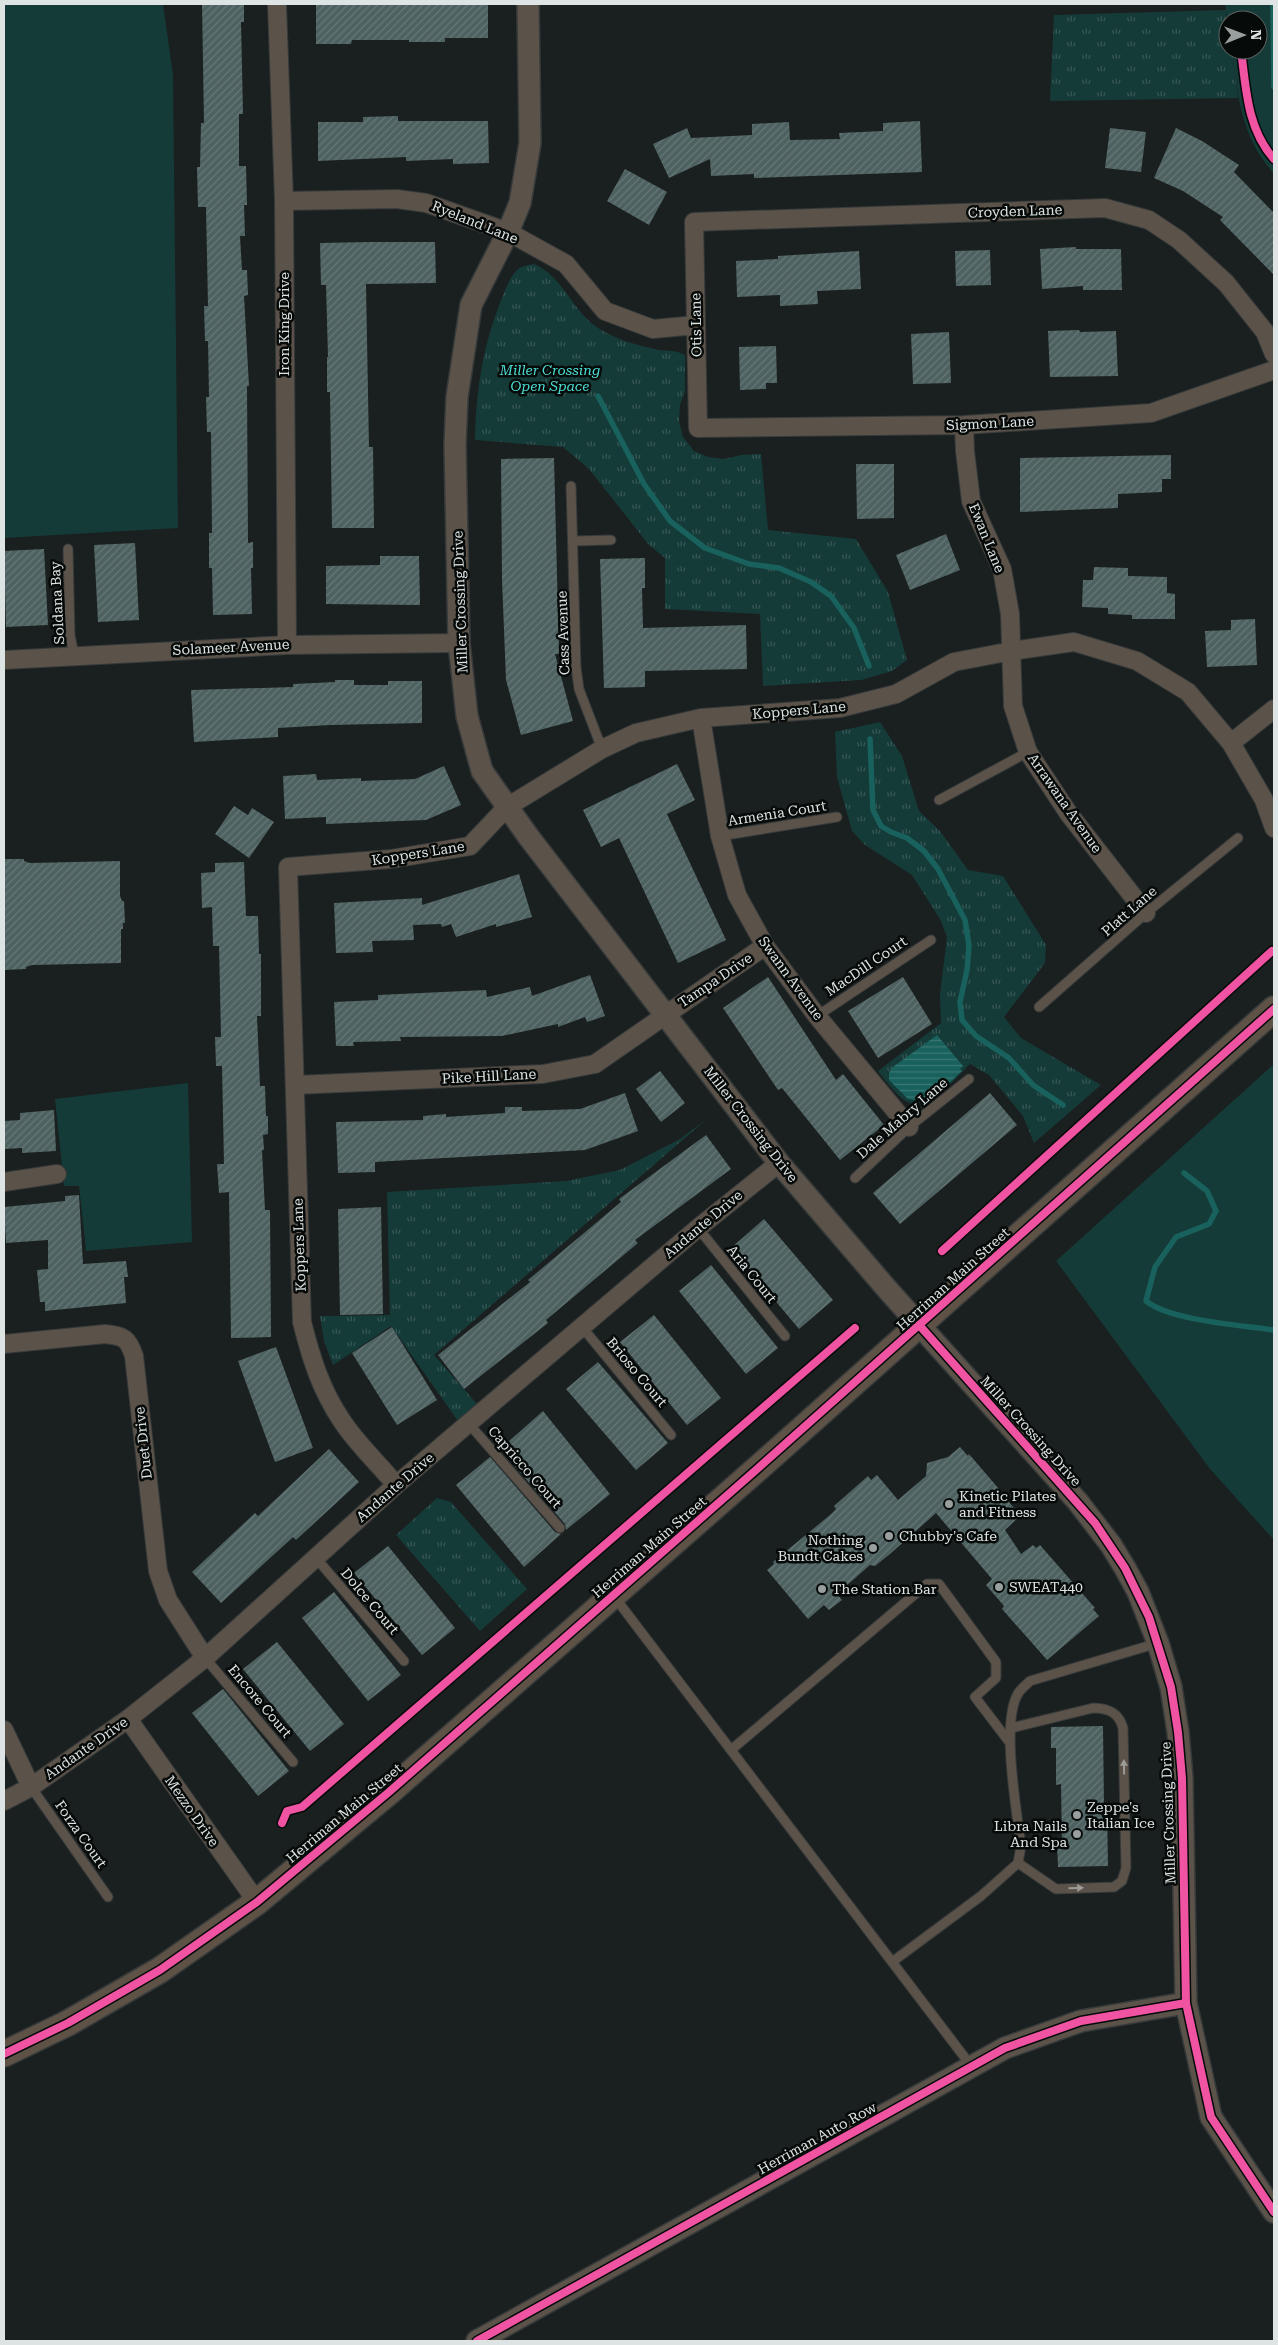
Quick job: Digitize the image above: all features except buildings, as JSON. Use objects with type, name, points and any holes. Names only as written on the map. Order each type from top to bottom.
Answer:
[{"type":"main road","name":"Herriman Main Street","points":[[4,2054],[68,2023],[160,1970],[257,1902],[389,1792],[920,1326],[1274,1009]]},
{"type":"street","name":"Iron King Drive","points":[[277,4],[284,202],[286,645]]},
{"type":"street","name":"Miller Crossing Drive","points":[[528,4],[530,143],[520,203],[508,232],[471,305],[457,397],[455,445],[459,643],[467,716],[482,771],[507,807],[779,1162],[920,1326],[1095,1523],[1111,1545],[1138,1592],[1158,1643],[1172,1696],[1178,1732],[1182,1778],[1186,2003],[1211,2118],[1274,2212]]},
{"type":"street","name":"Ryeland Lane","points":[[284,202],[397,199],[426,203],[508,232],[566,264],[605,311],[653,329],[696,325]]},
{"type":"street","name":"Croyden Lane","points":[[694,222],[1105,208],[1149,220],[1179,240],[1226,283],[1266,332],[1274,354]]},
{"type":"street","name":"Otis Lane","points":[[694,222],[698,428]]},
{"type":"street","name":"Sigmon Lane","points":[[698,428],[964,425],[1151,413],[1274,370]]},
{"type":"street","name":"Ewan Lane","points":[[964,425],[971,501],[1002,568],[1010,614],[1012,651]]},
{"type":"street","name":"Koppers Lane","points":[[396,1486],[343,1423],[325,1394],[311,1358],[302,1322],[288,866],[391,859],[470,846],[507,807],[602,749],[636,733],[701,718],[840,708],[896,694],[954,662],[1074,642],[1137,661],[1188,692],[1231,743],[1264,800],[1274,828]]},
{"type":"street","name":"Solameer Avenue","points":[[4,660],[286,645],[459,643]]},
{"type":"street","name":"Arrawana Avenue","points":[[1012,651],[1013,706],[1028,752],[1069,814],[1146,913]]},
{"type":"street","points":[[1231,743],[1274,709]]},
{"type":"street","name":"Swann Avenue","points":[[701,718],[720,836],[737,895],[765,946],[817,1016],[909,1127]]},
{"type":"street","name":"Tampa Drive","points":[[665,1014],[765,946]]},
{"type":"street","name":"Pike Hill Lane","points":[[296,1085],[543,1074],[594,1064],[665,1014]]},
{"type":"street","name":"Andante Drive","points":[[4,1801],[30,1788],[128,1719],[205,1658],[396,1486],[698,1228],[779,1162]]},
{"type":"street","points":[[4,1182],[57,1174]]},
{"type":"street","name":"Duet Drive","points":[[4,1344],[105,1334],[118,1335],[129,1342],[134,1356],[158,1571],[168,1600],[205,1658]]},
{"type":"street","name":"Mezzo Drive","points":[[128,1719],[257,1902]]},
{"type":"street","points":[[4,1730],[30,1788]]},
{"type":"street","name":"Herriman Auto Row","points":[[477,2341],[1005,2048],[1081,2021],[1186,2003]]},
{"type":"lane","name":"Cass Avenue","points":[[572,486],[577,674],[580,689],[602,749]]},
{"type":"lane","points":[[574,541],[611,540]]},
{"type":"lane","name":"Soldana Bay","points":[[68,549],[70,635],[74,655]]},
{"type":"lane","points":[[939,800],[1028,752]]},
{"type":"lane","name":"Armenia Court","points":[[720,836],[837,817]]},
{"type":"lane","name":"Platt Lane","points":[[1039,1007],[1146,913],[1238,838]]},
{"type":"lane","name":"MacDill Court","points":[[817,1016],[931,940]]},
{"type":"lane","name":"Dale Mabry Lane","points":[[855,1178],[909,1127],[969,1079]]},
{"type":"lane","name":"Aria Court","points":[[698,1228],[785,1336]]},
{"type":"lane","name":"Brioso Court","points":[[582,1327],[671,1435]]},
{"type":"lane","name":"Capricco Court","points":[[469,1424],[560,1528]]},
{"type":"lane","name":"Dolce Court","points":[[316,1558],[404,1661]]},
{"type":"lane","points":[[731,1750],[927,1584],[939,1584],[996,1662],[996,1678],[975,1697],[1010,1743]]},
{"type":"lane","points":[[613,1595],[972,2067]]},
{"type":"lane","points":[[892,1962],[981,1896],[1018,1863],[1021,1846],[1010,1743],[1013,1711],[1018,1692],[1030,1681],[1158,1643]]},
{"type":"lane","name":"Encore Court","points":[[205,1658],[293,1762]]},
{"type":"lane","points":[[1011,1728],[1093,1708],[1102,1708],[1115,1714],[1120,1718],[1123,1728],[1126,1868],[1122,1881],[1114,1887],[1105,1888],[1056,1888],[1018,1863]]},
{"type":"lane","name":"Forza Court","points":[[30,1788],[108,1897]]},
{"type":"green space","points":[[4,4],[163,4],[173,75],[178,528],[4,538]]},
{"type":"green space","points":[[1225,4],[1274,4],[1274,174],[1263,160],[1248,131],[1239,100],[1233,60],[1268,60],[1268,10],[1226,10]]},
{"type":"green space","points":[[1218,10],[1218,60],[1233,60],[1238,98],[1050,101],[1054,15]]},
{"type":"green space","name":"Miller Crossing Open Space","points":[[534,264],[544,269],[553,277],[581,313],[598,328],[612,336],[635,344],[659,350],[675,351],[685,355],[685,391],[680,405],[679,421],[683,437],[694,451],[708,457],[724,459],[741,455],[761,454],[768,530],[856,539],[888,592],[907,660],[892,671],[861,680],[763,686],[760,614],[665,609],[665,558],[649,545],[589,469],[563,447],[475,440],[479,385],[485,350],[495,315],[514,273],[520,268]]},
{"type":"green space","points":[[880,722],[902,756],[919,811],[940,831],[968,870],[1003,876],[1046,945],[1045,963],[1004,1017],[1021,1038],[1101,1085],[1034,1143],[1023,1116],[989,1075],[970,1064],[940,1093],[922,1103],[904,1100],[893,1090],[878,1071],[941,1023],[940,994],[947,937],[940,919],[912,875],[865,845],[852,831],[837,777],[835,732]]},
{"type":"green space","points":[[1274,1064],[1274,1540],[1210,1469],[1056,1261]]},
{"type":"green space","points":[[188,1083],[192,1242],[86,1251],[79,1186],[64,1186],[55,1099]]},
{"type":"green space","points":[[708,1118],[434,1355],[477,1404],[458,1421],[391,1326],[333,1365],[324,1341],[320,1316],[390,1315],[387,1192],[566,1181],[620,1170],[680,1139]]},
{"type":"green space","points":[[437,1498],[451,1502],[527,1589],[480,1631],[396,1535]]},
{"type":"shaded area","points":[[937,1035],[963,1066],[960,1069],[962,1071],[944,1088],[931,1096],[924,1099],[908,1099],[889,1080],[889,1073],[893,1067]]},
{"type":"waterway","points":[[1273,4],[1274,87]]},
{"type":"waterway","points":[[598,396],[644,484],[670,521],[705,548],[749,564],[779,568],[811,582],[831,596],[854,628],[869,666]]},
{"type":"waterway","points":[[870,739],[873,810],[881,826],[907,838],[924,851],[938,869],[965,920],[969,946],[967,970],[960,1002],[962,1020],[976,1036],[1009,1058],[1033,1085],[1063,1105]]},
{"type":"waterway","points":[[1184,1173],[1207,1191],[1216,1211],[1209,1224],[1176,1237],[1155,1267],[1146,1301],[1157,1308],[1189,1318],[1274,1330]]},
{"type":"cycle path","points":[[1242,60],[1249,108],[1253,121],[1258,135],[1274,159]]},
{"type":"cycle path","points":[[942,1251],[1272,951]]},
{"type":"cycle path","points":[[4,2054],[68,2023],[160,1970],[257,1902],[389,1792],[756,1470],[1274,1009]]},
{"type":"cycle path","points":[[920,1326],[1095,1523],[1125,1568],[1149,1617],[1171,1687],[1178,1732],[1182,1778],[1186,2003],[1211,2117],[1274,2212]]},
{"type":"cycle path","points":[[282,1823],[287,1811],[302,1807],[855,1328]]},
{"type":"cycle path","points":[[477,2341],[1005,2048],[1081,2021],[1186,2003]]},
{"type":"place","name":"Kinetic Pilates and Fitness","points":[[949,1504]]},
{"type":"place","name":"Chubby's Cafe","points":[[889,1536]]},
{"type":"place","name":"Nothing Bundt Cakes","points":[[873,1548]]},
{"type":"place","name":"SWEAT440","points":[[999,1587]]},
{"type":"place","name":"The Station Bar","points":[[822,1589]]},
{"type":"place","name":"Zeppe's Italian Ice","points":[[1077,1815]]},
{"type":"place","name":"Libra Nails And Spa","points":[[1077,1834]]}]
